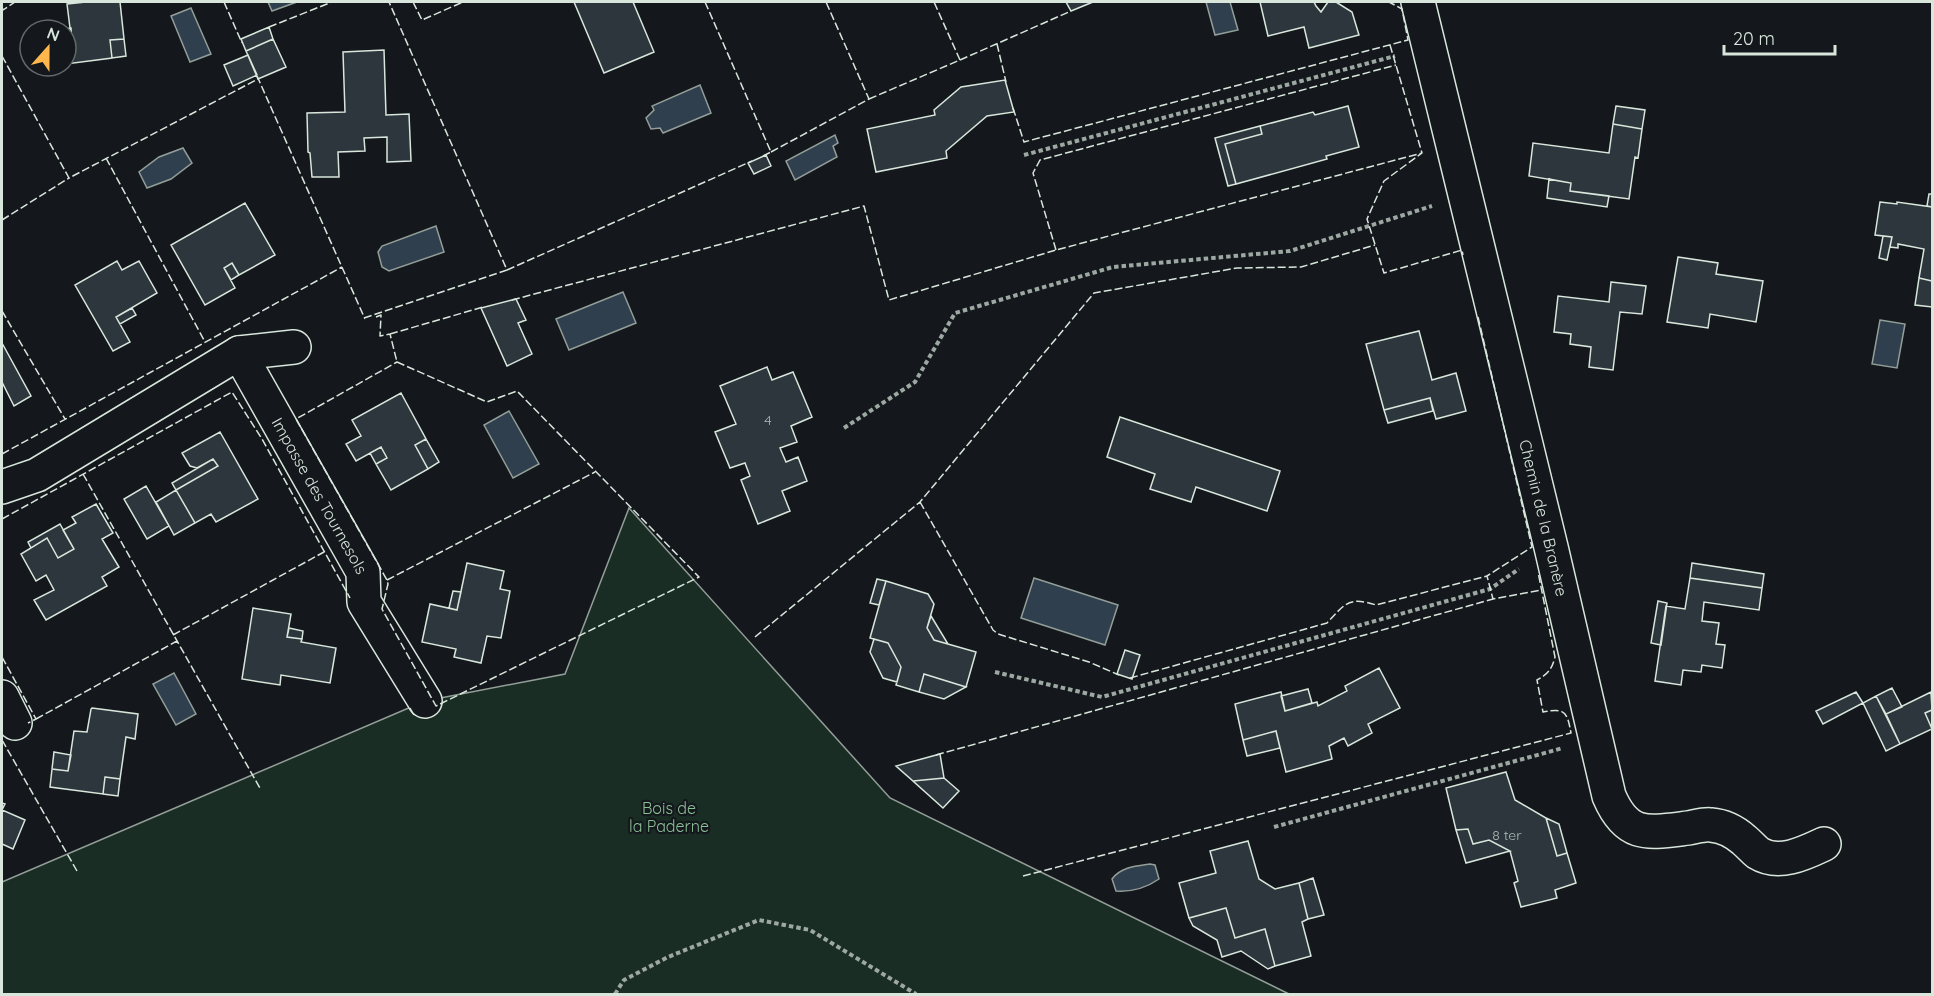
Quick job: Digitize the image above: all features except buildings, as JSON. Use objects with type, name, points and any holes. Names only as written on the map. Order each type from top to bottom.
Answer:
[{"type":"street","name":"Chemin de la Branère","points":[[1418,2],[1551,547],[1595,739],[1609,796],[1616,812],[1628,826],[1644,830],[1666,831],[1711,825],[1731,830],[1759,853],[1776,858],[1801,854],[1824,844]]},
{"type":"street","points":[[2,487],[37,475],[239,353],[294,347]]},
{"type":"street","name":"Impasse des Tournesols","points":[[239,353],[363,572],[364,602],[425,701]]},
{"type":"path","points":[[1024,155],[1430,46]]},
{"type":"path","points":[[843,428],[915,382],[955,313],[1113,267],[1290,251],[1465,196]]},
{"type":"path","points":[[995,672],[1102,697],[1490,589],[1551,547]]},
{"type":"path","points":[[1274,827],[1595,739]]},
{"type":"path","points":[[615,994],[624,980],[668,957],[759,921],[810,930],[916,994]]},
{"type":"green space","name":"Bois de la Paderne","points":[[629,508],[890,798],[1289,994],[2,994],[2,882],[425,701],[565,674]]},
{"type":"water","points":[[268,2],[297,2],[272,11]]},
{"type":"water","points":[[1206,2],[1230,2],[1238,30],[1215,35]]},
{"type":"water","points":[[191,8],[211,54],[190,62],[171,16]]},
{"type":"water","points":[[700,85],[711,113],[663,133],[660,128],[651,129],[646,118],[654,110],[652,106]]},
{"type":"water","points":[[835,135],[838,143],[833,146],[837,157],[795,180],[786,161]]},
{"type":"water","points":[[183,148],[192,163],[171,179],[147,188],[139,172],[159,157]]},
{"type":"water","points":[[436,226],[444,252],[389,271],[382,267],[378,252],[382,246]]},
{"type":"water","points":[[623,292],[636,323],[569,350],[556,319]]},
{"type":"water","points":[[1880,320],[1905,324],[1897,368],[1872,364]]},
{"type":"water","points":[[509,411],[539,464],[513,478],[484,425]]},
{"type":"water","points":[[1034,578],[1118,605],[1105,645],[1021,618]]},
{"type":"water","points":[[174,673],[196,714],[176,725],[153,684]]},
{"type":"water","points":[[1155,865],[1159,879],[1138,889],[1116,891],[1112,879],[1116,875],[1129,868]]},
{"type":"fence","points":[[2,7],[3,10],[15,2]]},
{"type":"fence","points":[[224,2],[242,43]]},
{"type":"fence","points":[[269,27],[332,2]]},
{"type":"fence","points":[[364,318],[507,270],[389,2]]},
{"type":"fence","points":[[413,2],[422,20],[463,2]]},
{"type":"fence","points":[[705,2],[771,152],[763,156]]},
{"type":"fence","points":[[771,152],[869,99],[826,2]]},
{"type":"fence","points":[[869,99],[960,60],[934,2]]},
{"type":"fence","points":[[1013,108],[1024,142],[1408,40],[1402,9],[1389,2]]},
{"type":"fence","points":[[960,60],[1071,11]]},
{"type":"fence","points":[[997,44],[1006,82]]},
{"type":"fence","points":[[1390,45],[1422,153],[1384,181],[1367,219],[1384,273],[1462,250],[1463,255]]},
{"type":"fence","points":[[2,56],[69,178],[258,79]]},
{"type":"fence","points":[[1056,250],[1033,173],[1040,160],[1396,65]]},
{"type":"fence","points":[[257,76],[365,319]]},
{"type":"fence","points":[[512,300],[864,206],[889,300],[1056,250],[1422,153]]},
{"type":"fence","points":[[106,158],[205,342]]},
{"type":"fence","points":[[507,270],[752,161]]},
{"type":"fence","points":[[2,220],[69,178]]},
{"type":"fence","points":[[755,637],[920,502],[1094,293],[1237,268],[1301,267],[1375,245]]},
{"type":"fence","points":[[2,454],[342,267]]},
{"type":"fence","points":[[390,334],[483,307]]},
{"type":"fence","points":[[2,311],[65,419]]},
{"type":"fence","points":[[376,317],[381,315],[380,336],[390,334],[397,362]]},
{"type":"fence","points":[[1478,317],[1532,547],[1487,576],[1493,599],[1541,590]]},
{"type":"fence","points":[[397,362],[487,402],[517,391],[699,577],[436,706],[382,609],[387,580],[296,419],[397,362]]},
{"type":"fence","points":[[2,519],[232,392],[262,439],[350,598]]},
{"type":"fence","points":[[387,580],[595,472]]},
{"type":"fence","points":[[83,474],[261,790]]},
{"type":"fence","points":[[920,502],[993,630],[998,634],[1089,662],[1119,675]]},
{"type":"fence","points":[[173,635],[324,552]]},
{"type":"fence","points":[[1023,876],[1571,733],[1564,713],[1556,710],[1543,712],[1537,680],[1549,671],[1555,657],[1538,572]]},
{"type":"fence","points":[[1130,678],[1327,623],[1343,607],[1353,602],[1367,602],[1376,605],[1487,576]]},
{"type":"fence","points":[[936,755],[1493,599]]},
{"type":"fence","points":[[36,719],[177,641]]},
{"type":"fence","points":[[2,657],[36,719],[28,723]]},
{"type":"fence","points":[[410,708],[415,717]]},
{"type":"fence","points":[[2,740],[77,871]]}]
